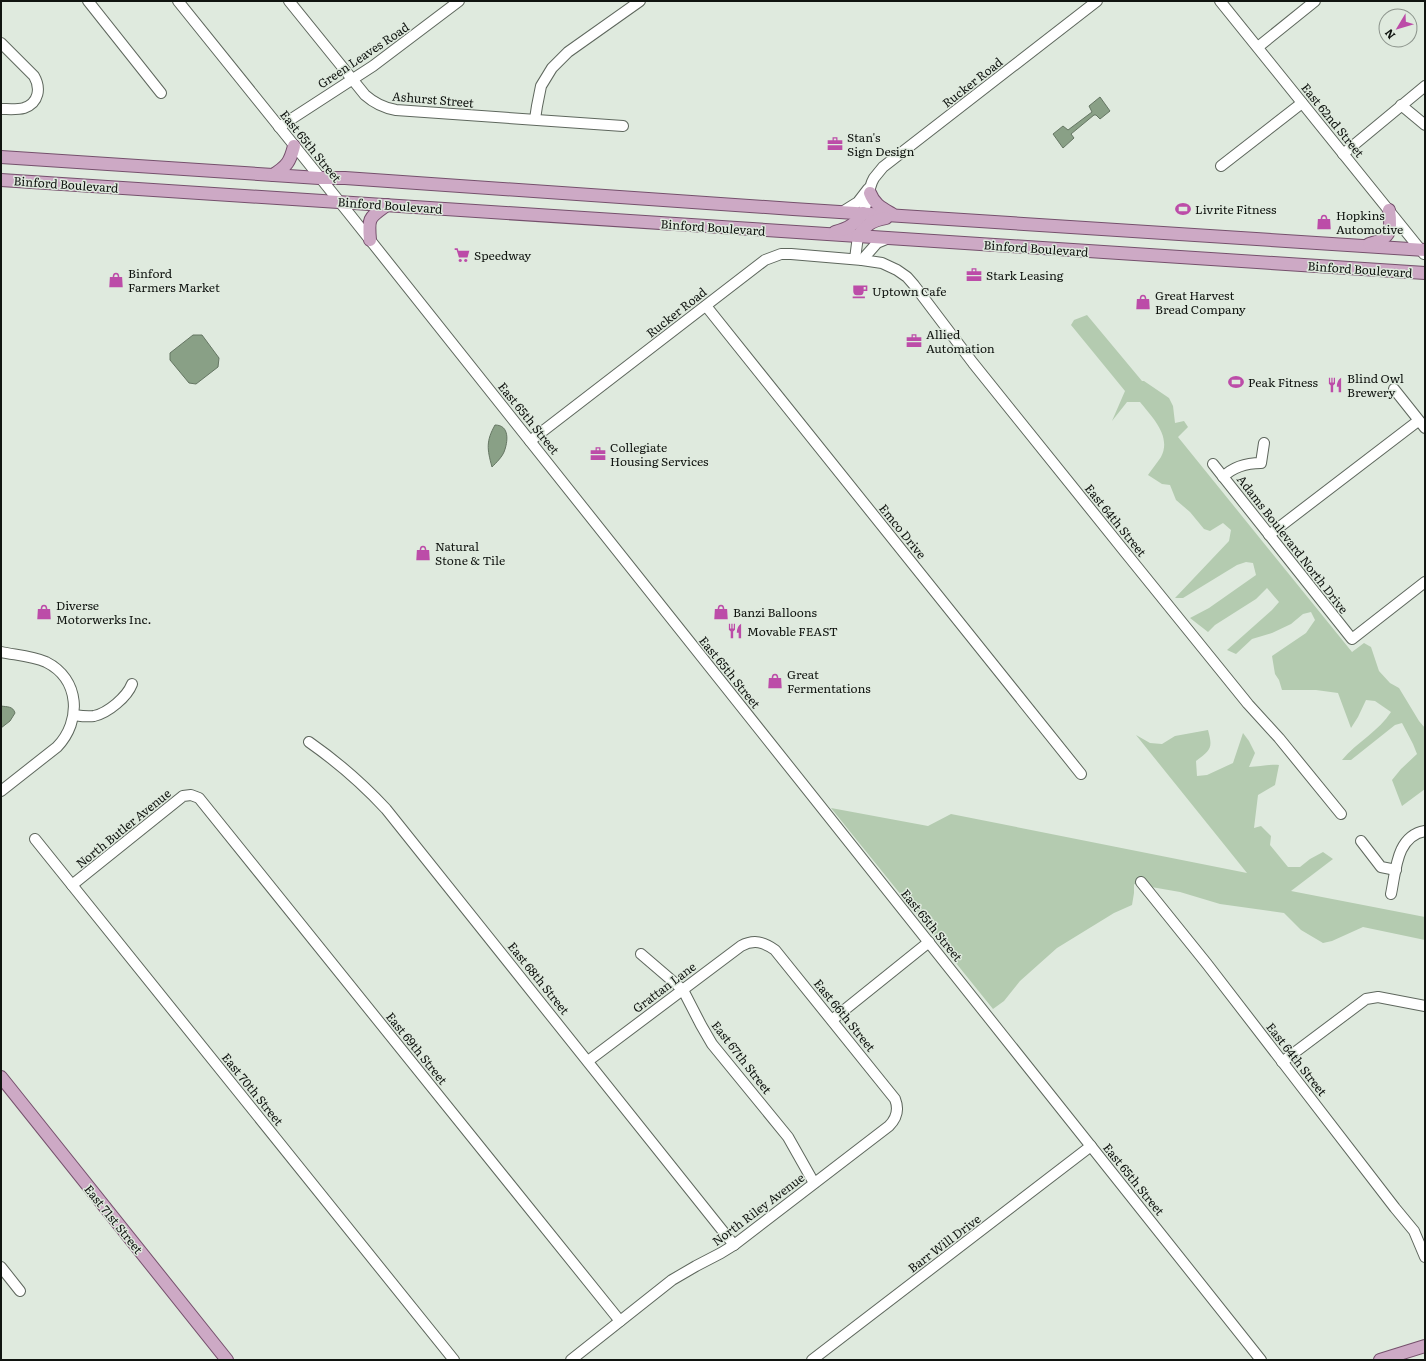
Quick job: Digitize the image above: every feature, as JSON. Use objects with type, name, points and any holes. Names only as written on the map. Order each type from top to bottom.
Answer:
[{"type":"main road","points":[[273,175],[289,162],[294,146]]},
{"type":"main road","name":"Binford Boulevard","points":[[1,157],[1360,246],[1424,252]]},
{"type":"main road","name":"Binford Boulevard","points":[[1,180],[1425,274]]},
{"type":"main road","points":[[870,191],[874,202],[894,216]]},
{"type":"main road","points":[[370,240],[370,219],[374,214],[387,205]]},
{"type":"main road","points":[[1360,246],[1381,241],[1389,234],[1391,222],[1389,210]]},
{"type":"main road","points":[[830,234],[848,229],[863,213]]},
{"type":"main road","points":[[858,236],[865,227],[874,220],[894,216]]},
{"type":"main road","name":"East 71st Street","points":[[1,1077],[227,1360]]},
{"type":"main road","points":[[1380,1360],[1425,1346]]},
{"type":"street","points":[[88,1],[161,93]]},
{"type":"street","name":"East 65th Street","points":[[178,1],[319,178],[340,202],[1261,1360]]},
{"type":"street","name":"Ashurst Street","points":[[289,1],[365,95],[372,101],[393,110],[623,126]]},
{"type":"street","name":"Green Leaves Road","points":[[279,127],[352,80],[409,40],[459,1]]},
{"type":"street","points":[[535,120],[536,106],[541,86],[552,68],[568,52],[640,1]]},
{"type":"street","name":"Rucker Road","points":[[863,213],[874,178],[888,163],[1097,1]]},
{"type":"street","name":"East 62nd Street","points":[[1220,1],[1302,103],[1346,151],[1389,210],[1424,252]]},
{"type":"street","points":[[1258,47],[1315,1]]},
{"type":"street","points":[[1,43],[34,76],[37,80],[38,88],[35,100],[28,106],[21,108],[1,109]]},
{"type":"street","points":[[1346,151],[1425,86]]},
{"type":"street","points":[[1221,166],[1302,103]]},
{"type":"street","points":[[1401,105],[1425,125]]},
{"type":"street","name":"Rucker Road","points":[[842,212],[858,202],[870,191]]},
{"type":"street","points":[[858,236],[858,259]]},
{"type":"street","points":[[858,259],[877,243],[889,238]]},
{"type":"street","name":"Rucker Road","points":[[530,441],[766,260],[774,256],[791,254],[858,259]]},
{"type":"street","name":"East 64th Street","points":[[858,259],[888,265],[909,280],[973,363],[1107,530],[1248,704],[1279,738],[1341,814]]},
{"type":"street","name":"Emco Drive","points":[[706,306],[1081,774]]},
{"type":"street","points":[[1269,535],[1422,425],[1394,389]]},
{"type":"street","points":[[1223,477],[1239,466],[1251,463],[1261,463],[1264,443]]},
{"type":"street","name":"Adams Boulevard North Drive","points":[[1213,464],[1352,639],[1425,582]]},
{"type":"street","points":[[1,652],[37,659],[54,667],[70,686],[74,698],[74,715],[69,732],[61,743],[1,791]]},
{"type":"street","points":[[74,715],[86,717],[103,713],[126,695],[132,684]]},
{"type":"street","name":"East 68th Street","points":[[309,742],[356,777],[386,809],[734,1245]]},
{"type":"street","name":"North Butler Avenue","points":[[72,885],[183,796],[191,794]]},
{"type":"street","name":"East 69th Street","points":[[191,794],[199,798],[620,1321]]},
{"type":"street","points":[[1391,894],[1399,854],[1404,843],[1414,835],[1425,831]]},
{"type":"street","name":"East 70th Street","points":[[35,839],[453,1358]]},
{"type":"street","points":[[1361,841],[1382,867],[1396,870]]},
{"type":"street","name":"East 64th Street","points":[[1141,882],[1203,959],[1411,1227],[1425,1257]]},
{"type":"street","name":"Grattan Lane","points":[[588,1061],[741,946],[748,942],[759,942]]},
{"type":"street","name":"East 66th Street","points":[[759,942],[768,945],[775,950],[832,1020],[895,1099],[897,1114]]},
{"type":"street","points":[[832,1020],[929,942]]},
{"type":"street","name":"East 67th Street","points":[[641,954],[682,990],[712,1044],[788,1137],[814,1183]]},
{"type":"street","points":[[1282,1062],[1361,1001],[1368,998],[1378,997],[1425,1006]]},
{"type":"street","name":"North Riley Avenue","points":[[571,1360],[672,1280],[734,1245],[889,1126],[894,1121],[897,1114]]},
{"type":"street","name":"Barr Will Drive","points":[[812,1360],[1091,1146]]},
{"type":"street","points":[[1,1267],[20,1291]]},
{"type":"shaded area","points":[[1100,97],[1110,111],[1100,119],[1094,115],[1071,134],[1074,138],[1063,148],[1053,134],[1063,126],[1068,130],[1092,112],[1089,106]]},
{"type":"shaded area","points":[[1087,315],[1142,381],[1169,398],[1173,406],[1175,423],[1184,421],[1188,427],[1178,437],[1352,652],[1364,643],[1371,647],[1379,671],[1390,683],[1399,688],[1419,721],[1425,728],[1425,789],[1402,806],[1392,780],[1417,754],[1402,723],[1395,725],[1351,760],[1342,760],[1374,731],[1391,712],[1375,701],[1366,700],[1351,728],[1338,693],[1316,690],[1282,690],[1279,680],[1275,674],[1272,656],[1306,633],[1315,620],[1311,612],[1303,614],[1291,624],[1272,633],[1252,639],[1236,654],[1227,650],[1279,602],[1267,588],[1256,599],[1215,625],[1208,632],[1190,618],[1209,608],[1256,575],[1253,563],[1246,562],[1237,565],[1183,598],[1175,598],[1229,541],[1231,530],[1223,523],[1210,531],[1204,529],[1190,512],[1176,500],[1170,485],[1162,484],[1148,475],[1161,457],[1164,449],[1162,434],[1155,420],[1140,402],[1127,402],[1112,421],[1125,391],[1071,325],[1074,320]]},
{"type":"shaded area","points":[[193,335],[202,335],[219,358],[218,367],[196,384],[189,383],[170,360],[170,353]]},
{"type":"shaded area","points":[[495,425],[503,428],[507,435],[507,439],[503,454],[492,467],[488,445]]},
{"type":"shaded area","points":[[1,706],[11,708],[15,713],[10,721],[1,728]]},
{"type":"shaded area","points":[[1208,730],[1210,748],[1196,761],[1197,776],[1207,775],[1233,763],[1243,733],[1255,753],[1249,767],[1279,765],[1275,785],[1258,795],[1254,828],[1261,826],[1271,836],[1270,845],[1288,867],[1300,867],[1310,859],[1323,852],[1333,859],[1291,891],[1425,917],[1425,940],[1363,927],[1332,941],[1323,943],[1301,930],[1284,913],[1220,904],[1180,892],[1134,884],[1132,905],[1114,913],[1057,948],[1020,981],[1004,1001],[993,1009],[831,808],[928,826],[951,814],[1247,873],[1136,735],[1150,743],[1162,744],[1175,736]]},
{"type":"place","name":"Stan's Sign Design","points":[[835,144]]},
{"type":"place","name":"Livrite Fitness","points":[[1183,209]]},
{"type":"place","name":"Hopkins Automotive","points":[[1324,222]]},
{"type":"place","name":"Speedway","points":[[462,255]]},
{"type":"place","name":"Stark Leasing","points":[[974,275]]},
{"type":"place","name":"Binford Farmers Market","points":[[116,280]]},
{"type":"place","name":"Uptown Cafe","points":[[860,291]]},
{"type":"place","name":"Great Harvest Bread Company","points":[[1143,302]]},
{"type":"place","name":"Allied Automation","points":[[914,341]]},
{"type":"place","name":"Peak Fitness","points":[[1236,382]]},
{"type":"place","name":"Blind Owl Brewery","points":[[1335,385]]},
{"type":"place","name":"Collegiate Housing Services","points":[[598,454]]},
{"type":"place","name":"Natural Stone & Tile","points":[[423,553]]},
{"type":"place","name":"Diverse Motorwerks Inc.","points":[[44,612]]},
{"type":"place","name":"Banzi Balloons","points":[[721,612]]},
{"type":"place","name":"Movable FEAST","points":[[735,631]]},
{"type":"place","name":"Great Fermentations","points":[[775,681]]}]
